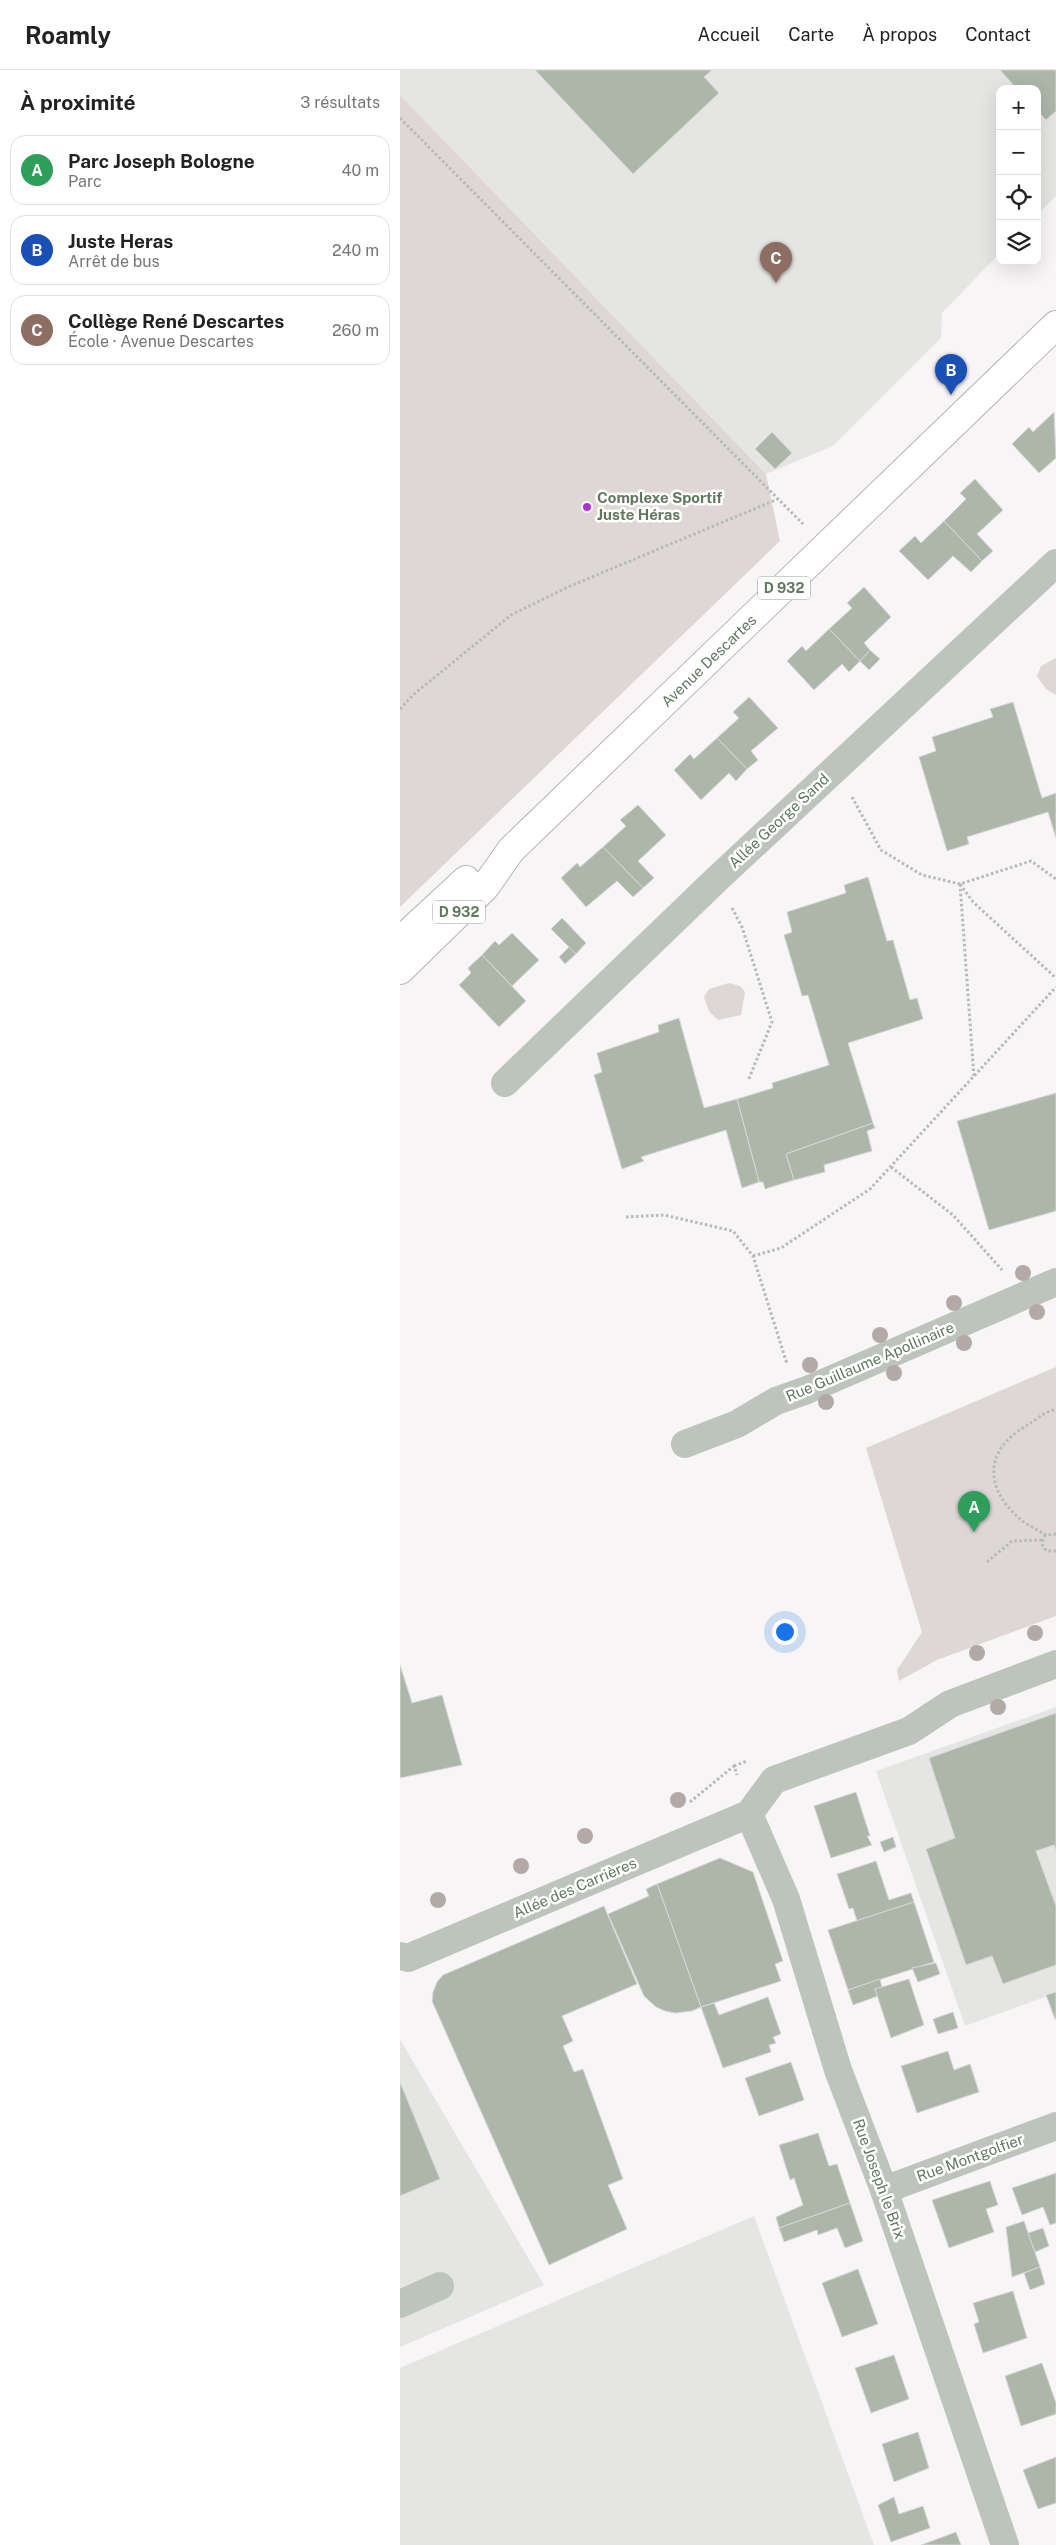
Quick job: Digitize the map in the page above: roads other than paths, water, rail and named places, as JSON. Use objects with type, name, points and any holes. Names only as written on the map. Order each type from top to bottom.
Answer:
[{"type":"main road","name":"Avenue Descartes","points":[[400,970],[485,887],[512,850],[1056,325]]},
{"type":"main road","name":"Avenue Descartes","points":[[400,941],[472,874],[512,850]]},
{"type":"street","name":"Allée George Sand","points":[[505,1083],[717,879],[1056,563]]},
{"type":"street","name":"Rue Guillaume Apollinaire","points":[[686,1444],[737,1424],[776,1401],[796,1395],[1056,1282]]},
{"type":"street","points":[[749,1814],[774,1780],[909,1731],[950,1704],[1056,1664]]},
{"type":"street","name":"Allée des Carrières","points":[[400,1956],[408,1958],[749,1814]]},
{"type":"street","name":"Rue Joseph le Brix","points":[[749,1814],[786,1899],[838,2070],[884,2190],[1005,2545]]},
{"type":"street","name":"Rue Montgolfier","points":[[884,2190],[1056,2126]]},
{"type":"street","points":[[400,2304],[440,2286]]},
{"type":"place","name":"Collège René Descartes","points":[[776,283]]},
{"type":"place","name":"Juste Heras","points":[[951,395]]},
{"type":"place","name":"Complexe Sportif Juste Héras","points":[[587,507]]},
{"type":"place","name":"Parc Joseph Bologne","points":[[974,1532]]}]
